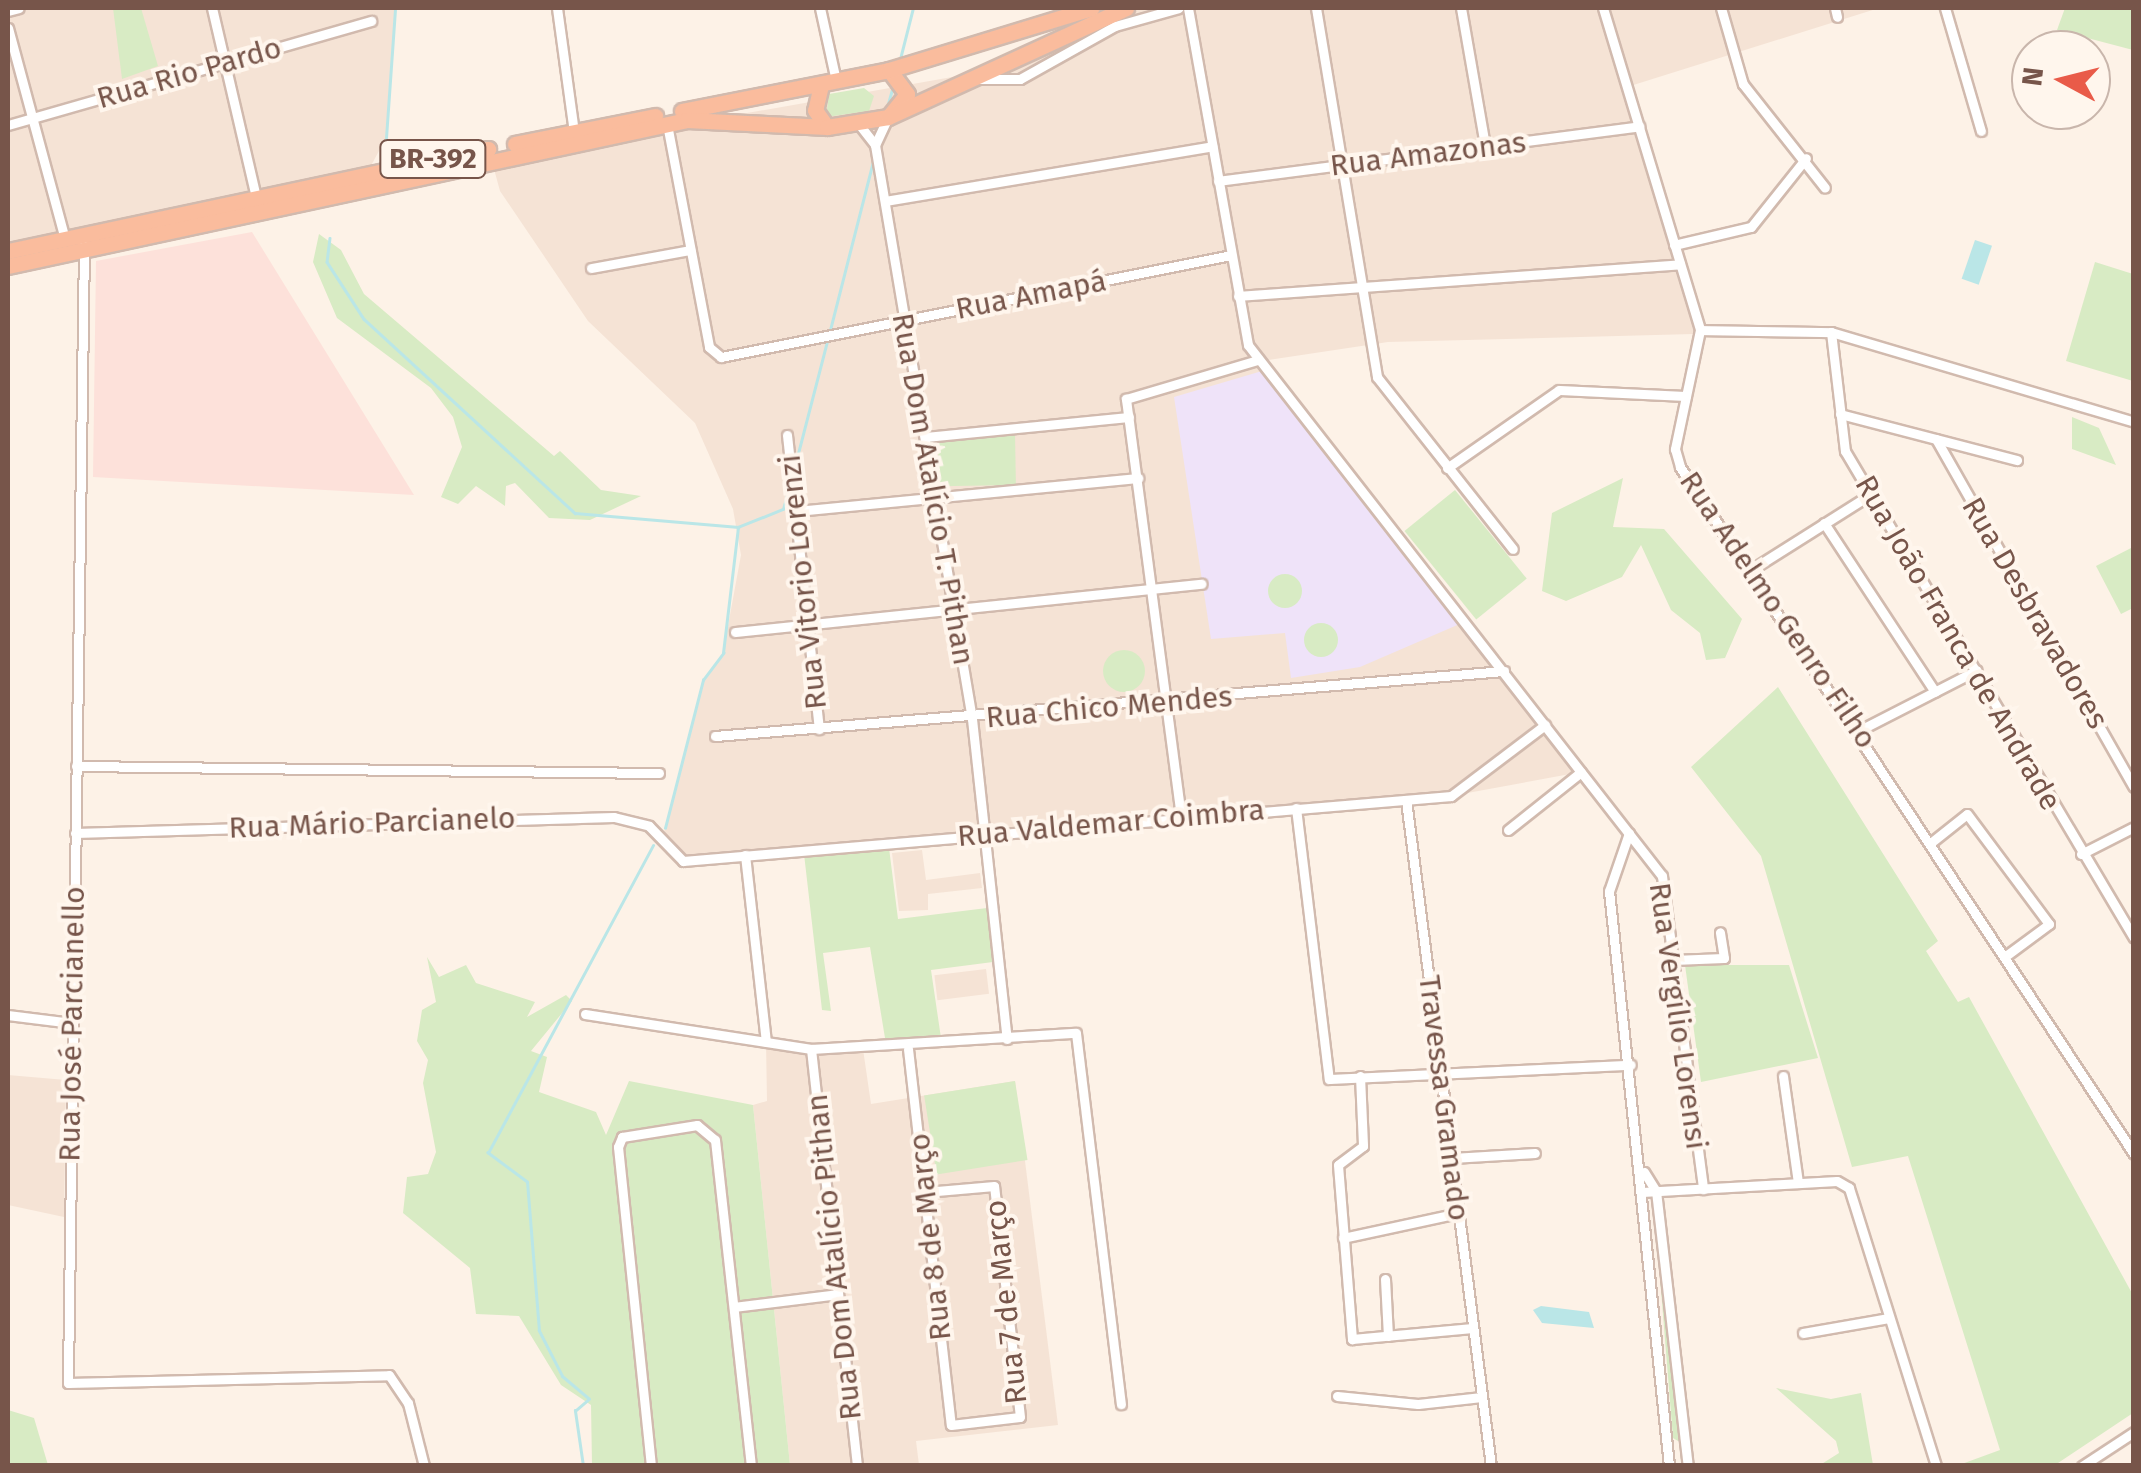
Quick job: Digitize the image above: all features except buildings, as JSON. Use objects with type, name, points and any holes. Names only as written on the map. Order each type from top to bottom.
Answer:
[{"type":"highway","name":"BR-392","points":[[8,250],[255,192],[889,70],[1092,8]]},
{"type":"highway","name":"BR-392","points":[[8,266],[84,245],[667,124],[717,116],[827,127],[888,117],[963,79],[1126,8]]},
{"type":"highway","points":[[888,117],[907,94],[889,70]]},
{"type":"highway","points":[[827,127],[816,110],[829,83]]},
{"type":"street","points":[[8,11],[19,8]]},
{"type":"street","points":[[212,8],[255,192]]},
{"type":"street","points":[[557,8],[574,132]]},
{"type":"street","points":[[820,8],[829,83]]},
{"type":"street","points":[[963,79],[1007,81],[1115,26],[1179,8]]},
{"type":"street","points":[[1181,817],[1172,701],[1126,399],[1258,360],[1238,296],[1188,8]]},
{"type":"street","points":[[1316,8],[1378,377],[1513,549]]},
{"type":"street","points":[[1461,8],[1485,146]]},
{"type":"street","name":"Rua Adelmo Genro Filho","points":[[1603,8],[1700,330],[1686,396],[1680,467],[1754,568],[2134,1154]]},
{"type":"street","points":[[1720,8],[1743,84],[1806,158],[1825,188]]},
{"type":"street","points":[[1945,8],[1980,131]]},
{"type":"street","name":"Rua Rio Pardo","points":[[8,125],[371,21]]},
{"type":"street","points":[[8,28],[64,236]]},
{"type":"street","points":[[992,66],[1007,81]]},
{"type":"street","points":[[858,123],[875,145],[888,117]]},
{"type":"street","points":[[592,268],[690,250],[667,124]]},
{"type":"street","name":"Rua Amazonas","points":[[1218,181],[1639,126]]},
{"type":"street","name":"Rua Dom Atalício T. Pithan","points":[[875,145],[972,719],[1008,1040]]},
{"type":"street","points":[[885,201],[1212,146]]},
{"type":"street","points":[[1674,245],[1751,226],[1806,158]]},
{"type":"street","name":"Rua José Parcianello","points":[[84,245],[68,1383],[389,1375],[408,1403],[424,1466]]},
{"type":"street","name":"Rua Amapá","points":[[690,250],[713,355],[1231,255]]},
{"type":"street","points":[[1238,296],[1680,264]]},
{"type":"street","points":[[1700,330],[1831,332],[2134,422]]},
{"type":"street","name":"Rua João Franca de Andrade","points":[[1831,332],[1845,451],[2134,938]]},
{"type":"street","name":"Rua Vergílio Lorensi","points":[[1258,360],[1662,876],[1703,1188],[1798,1183],[1849,1188],[1936,1466]]},
{"type":"street","points":[[1447,468],[1559,390],[1686,396]]},
{"type":"street","points":[[1840,414],[2018,460]]},
{"type":"street","points":[[925,437],[1128,417]]},
{"type":"street","name":"Rua Vitorio Lorenzi","points":[[788,435],[819,729]]},
{"type":"street","name":"Rua Desbravadores","points":[[1936,439],[2134,787]]},
{"type":"street","points":[[796,512],[1138,478]]},
{"type":"street","points":[[1754,568],[1871,494]]},
{"type":"street","points":[[1824,523],[1934,692]]},
{"type":"street","points":[[735,632],[1202,584]]},
{"type":"street","points":[[1860,730],[1977,670]]},
{"type":"street","name":"Rua Chico Mendes","points":[[715,736],[972,719],[1504,672]]},
{"type":"street","name":"Rua Valdemar Coimbra","points":[[662,840],[683,861],[1450,796],[1545,725]]},
{"type":"street","points":[[76,766],[659,773]]},
{"type":"street","points":[[1508,830],[1581,772]]},
{"type":"street","name":"Travessa Gramado","points":[[1406,800],[1491,1466]]},
{"type":"street","points":[[1296,808],[1329,1079],[1442,1068],[1631,1065]]},
{"type":"street","points":[[1933,841],[1967,814],[2048,924],[2007,955]]},
{"type":"street","name":"Rua Mário Parcianelo","points":[[74,833],[614,817],[636,819],[662,840]]},
{"type":"street","points":[[2081,854],[2134,826]]},
{"type":"street","points":[[1629,833],[1608,891],[1644,1172],[1642,1192],[1669,1466]]},
{"type":"street","points":[[745,855],[766,1042]]},
{"type":"street","points":[[1673,960],[1724,958],[1720,932]]},
{"type":"street","points":[[585,1014],[811,1048],[908,1048],[1076,1033],[1121,1404]]},
{"type":"street","points":[[8,1015],[72,1024]]},
{"type":"street","name":"Rua Dom Atalício Pithan","points":[[811,1048],[858,1466]]},
{"type":"street","name":"Rua 8 de Março","points":[[908,1048],[951,1426]]},
{"type":"street","points":[[1360,1076],[1363,1146],[1338,1166],[1352,1339],[1473,1328]]},
{"type":"street","points":[[1783,1076],[1798,1183]]},
{"type":"street","points":[[651,1466],[622,1137],[707,1127],[734,1307],[751,1466]]},
{"type":"street","points":[[1452,1158],[1534,1153]]},
{"type":"street","points":[[1644,1172],[1656,1191],[1688,1466]]},
{"type":"street","name":"Rua 7 de Março","points":[[925,1192],[994,1186],[1020,1418],[951,1426]]},
{"type":"street","points":[[1642,1192],[1703,1188]]},
{"type":"street","points":[[1343,1238],[1459,1213]]},
{"type":"street","points":[[1385,1279],[1388,1336]]},
{"type":"street","points":[[734,1307],[838,1294]]},
{"type":"street","points":[[1803,1334],[1889,1318]]},
{"type":"street","points":[[1337,1396],[1418,1404],[1482,1397]]},
{"type":"street","points":[[2082,1466],[2134,1432]]},
{"type":"street","points":[[1667,1448],[1686,1448]]},
{"type":"shaded area","points":[[8,8],[395,8],[386,138],[360,186],[8,266]]},
{"type":"shaded area","points":[[1126,8],[1879,8],[1627,87],[1700,330],[1693,334],[1388,342],[1262,361],[1581,772],[1451,796],[683,861],[662,840],[703,680],[723,653],[741,555],[733,509],[695,423],[588,321],[500,191],[491,158],[975,73]]},
{"type":"shaded area","points":[[252,232],[414,495],[93,477],[96,261]]},
{"type":"shaded area","points":[[1262,371],[1462,623],[1360,667],[1291,678],[1285,633],[1211,639],[1174,397]]},
{"type":"shaded area","points":[[922,850],[926,880],[980,873],[982,888],[928,894],[928,910],[899,911],[892,853]]},
{"type":"shaded area","points":[[986,969],[989,994],[937,1000],[934,975]]},
{"type":"shaded area","points":[[766,1042],[863,1049],[871,1104],[1015,1081],[1058,1425],[916,1441],[919,1465],[790,1465],[753,1105],[767,1101]]},
{"type":"shaded area","points":[[8,1075],[66,1080],[64,1217],[8,1205]]},
{"type":"green space","points":[[113,8],[141,8],[158,66],[122,79]]},
{"type":"green space","points":[[2065,8],[2133,8],[2133,50],[2111,44],[2111,30],[2057,30]]},
{"type":"green space","points":[[864,88],[874,96],[869,111],[826,117],[829,94]]},
{"type":"green space","points":[[319,234],[341,250],[364,294],[554,456],[560,451],[601,490],[641,496],[590,520],[549,518],[515,483],[506,486],[505,506],[476,486],[458,504],[441,497],[462,447],[453,417],[431,388],[337,318],[313,262]]},
{"type":"green space","points":[[2095,262],[2133,274],[2133,381],[2066,361]]},
{"type":"green space","points":[[2072,417],[2099,428],[2116,465],[2072,449]]},
{"type":"green space","points":[[1015,433],[1016,485],[939,486],[938,434]]},
{"type":"green space","points":[[1623,478],[1613,527],[1664,529],[1742,619],[1725,658],[1706,660],[1700,633],[1671,610],[1641,545],[1622,577],[1566,601],[1542,591],[1552,513]]},
{"type":"green space","points":[[1455,490],[1527,579],[1476,620],[1404,531]]},
{"type":"green space","points":[[2133,547],[2133,608],[2121,614],[2096,566]]},
{"type":"green space","points":[[1285,574],[1297,579],[1302,591],[1297,603],[1285,608],[1273,603],[1268,591],[1273,579]]},
{"type":"green space","points":[[1321,623],[1333,628],[1338,640],[1333,652],[1321,657],[1309,652],[1304,640],[1309,628]]},
{"type":"green space","points":[[1124,650],[1139,656],[1145,671],[1139,686],[1124,692],[1109,686],[1103,671],[1109,656]]},
{"type":"green space","points":[[1778,687],[1938,941],[1926,951],[1958,1002],[1969,997],[2133,1295],[2133,1413],[2055,1465],[1959,1465],[2000,1450],[1908,1156],[1852,1167],[1761,856],[1691,767]]},
{"type":"green space","points":[[889,848],[898,919],[987,908],[993,962],[931,970],[941,1038],[885,1038],[870,947],[823,953],[831,1011],[822,1010],[804,854]]},
{"type":"green space","points":[[427,957],[439,977],[466,965],[476,983],[535,1002],[527,1017],[566,995],[572,1001],[531,1051],[547,1057],[539,1092],[596,1112],[606,1135],[629,1081],[753,1105],[790,1465],[592,1465],[591,1405],[561,1385],[519,1316],[476,1314],[470,1268],[403,1213],[407,1177],[428,1174],[436,1152],[423,1083],[428,1060],[417,1041],[422,1010],[436,1002]]},
{"type":"green space","points":[[1685,965],[1789,965],[1818,1058],[1701,1082]]},
{"type":"green space","points":[[1015,1081],[1028,1160],[937,1174],[924,1095]]},
{"type":"green space","points":[[1654,1204],[1682,1440],[1678,1441],[1673,1438]]},
{"type":"green space","points":[[1776,1388],[1831,1399],[1861,1393],[1873,1465],[1820,1465],[1839,1453],[1836,1441]]},
{"type":"green space","points":[[8,1410],[34,1418],[48,1465],[8,1465]]},
{"type":"water","points":[[1975,240],[1992,246],[1979,285],[1962,279]]},
{"type":"water","points":[[1541,1306],[1589,1312],[1594,1328],[1542,1323],[1533,1310]]},
{"type":"waterway","points":[[386,138],[395,8]]},
{"type":"waterway","points":[[900,59],[913,8]]},
{"type":"waterway","points":[[887,107],[893,86]]},
{"type":"waterway","points":[[830,330],[874,158]]},
{"type":"waterway","points":[[330,238],[327,262],[364,319],[575,513],[738,527],[783,509],[789,488]]},
{"type":"waterway","points":[[795,465],[828,337]]},
{"type":"waterway","points":[[665,828],[703,680],[723,653],[738,528]]},
{"type":"waterway","points":[[583,1466],[575,1411],[589,1399],[562,1376],[539,1331],[527,1182],[488,1153],[653,845]]}]
